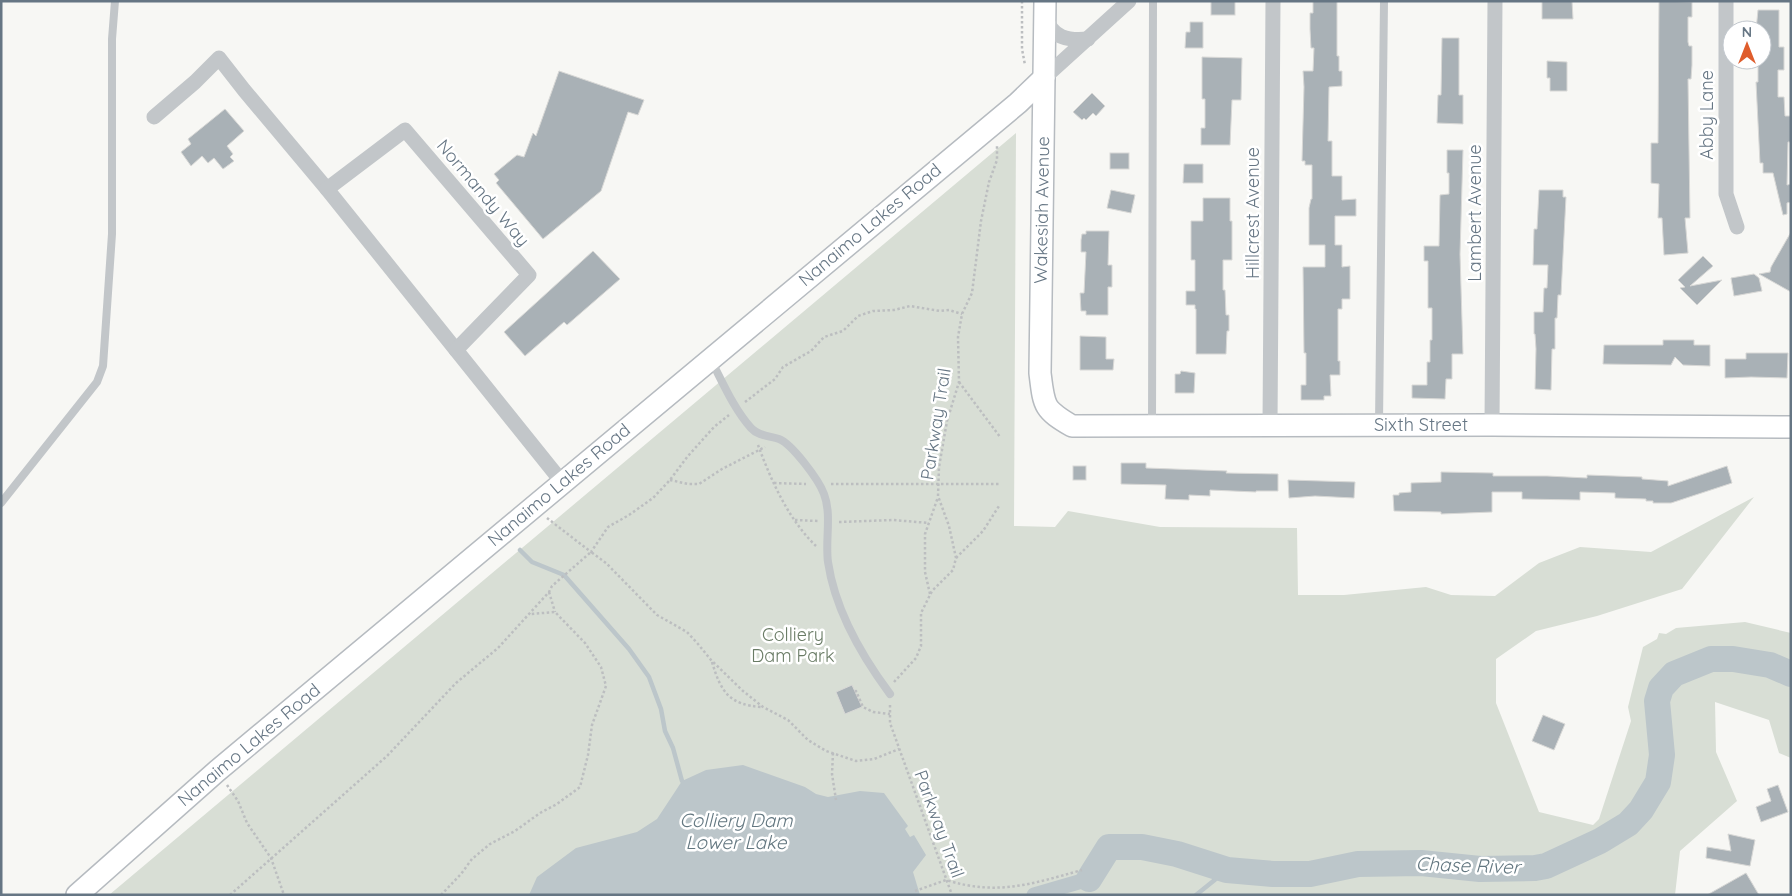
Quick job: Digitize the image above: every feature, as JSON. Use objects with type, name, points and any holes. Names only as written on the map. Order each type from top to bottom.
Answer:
[{"type":"street","points":[[1044,78],[1129,1]]},
{"type":"street","name":"Hillcrest Avenue","points":[[1270,425],[1273,1]]},
{"type":"street","name":"Lambert Avenue","points":[[1492,425],[1496,1]]},
{"type":"street","name":"Abby Lane","points":[[1726,1],[1726,194],[1737,227]]},
{"type":"street","points":[[1045,7],[1049,27],[1059,36],[1070,40],[1088,39]]},
{"type":"street","name":"Wakesiah Avenue","points":[[1045,7],[1040,373],[1043,401],[1054,415]]},
{"type":"street","points":[[154,118],[196,82],[219,58],[286,142],[327,189],[562,482]]},
{"type":"street","name":"Nanaimo Lakes Road","points":[[76,895],[217,771],[1029,93],[1044,78]]},
{"type":"street","name":"Normandy Way","points":[[327,189],[405,130],[529,276],[456,350]]},
{"type":"street","name":"Sixth Street","points":[[1054,415],[1072,426],[1791,426]]},
{"type":"lane","points":[[1,503],[97,382],[103,366],[112,234],[112,39],[115,1]]},
{"type":"lane","points":[[1152,1],[1152,427]]},
{"type":"lane","points":[[1379,425],[1384,1]]},
{"type":"lane","points":[[710,358],[728,393],[752,430],[781,440],[793,451],[824,493],[827,508],[828,557],[840,606],[870,666],[890,694]]},
{"type":"path","points":[[1022,1],[1022,49],[1029,78],[1029,93]]},
{"type":"path","name":"Parkway Trail","points":[[952,895],[890,723],[890,694],[895,680],[916,658],[921,646],[921,613],[930,596],[953,570],[956,558],[949,526],[938,496],[939,467],[947,421],[959,382],[958,337],[962,314],[972,293],[981,221],[989,182],[997,160],[998,140]]},
{"type":"path","points":[[959,382],[1000,437]]},
{"type":"path","points":[[752,430],[774,484],[795,520],[808,539],[828,557]]},
{"type":"path","points":[[670,480],[688,484],[700,484],[722,469],[781,440]]},
{"type":"path","points":[[774,484],[813,484]]},
{"type":"path","points":[[823,484],[1000,484]]},
{"type":"path","points":[[930,596],[925,572],[925,534],[938,496]]},
{"type":"path","points":[[956,558],[983,531],[999,506]]},
{"type":"path","points":[[795,520],[850,522],[893,520],[929,523]]},
{"type":"path","points":[[230,895],[387,756],[456,683],[498,648],[549,592],[552,586],[591,552],[606,563],[657,615],[687,632],[711,660],[743,692],[764,707],[788,720],[808,740],[833,753],[856,761],[874,759],[899,750]]},
{"type":"path","points":[[441,895],[472,859],[490,844],[515,832],[580,787],[588,755],[592,725],[606,686],[601,667],[585,643],[555,612],[549,592]]},
{"type":"path","points":[[529,614],[555,612]]},
{"type":"path","points":[[711,660],[718,684],[730,698],[748,706],[764,707]]},
{"type":"path","points":[[855,692],[863,707],[873,712],[890,714]]},
{"type":"path","points":[[833,753],[832,774],[836,800]]},
{"type":"path","points":[[217,771],[238,801],[247,823],[271,858],[284,895]]},
{"type":"path","points":[[915,891],[946,880],[963,888],[985,892],[1006,891],[1082,870]]},
{"type":"green space","name":"Colliery Dam Park","points":[[1016,133],[1014,526],[1055,527],[1068,511],[1160,527],[1297,528],[1298,595],[1344,595],[1426,587],[1451,595],[1495,596],[1539,563],[1580,547],[1651,552],[1754,497],[1682,589],[1597,616],[1536,631],[1496,659],[1496,703],[1539,812],[1593,825],[1599,819],[1631,721],[1628,707],[1643,647],[1657,639],[1659,633],[1666,634],[1676,628],[1745,622],[1791,633],[1791,758],[1779,753],[1769,720],[1715,702],[1716,752],[1737,801],[1680,851],[1675,895],[109,895]]},
{"type":"water","name":"Colliery Dam Lower Lake","points":[[743,765],[828,797],[860,791],[884,793],[908,826],[905,829],[910,837],[914,835],[926,855],[913,872],[920,895],[529,895],[537,877],[576,848],[637,832],[657,819],[682,781],[706,770]]},
{"type":"building","points":[[1211,1],[1235,1],[1235,15],[1211,15]]},
{"type":"building","points":[[1313,1],[1337,1],[1337,56],[1339,56],[1339,71],[1342,71],[1342,86],[1329,87],[1328,141],[1332,141],[1332,176],[1342,176],[1342,200],[1356,199],[1356,216],[1335,216],[1335,245],[1342,245],[1342,267],[1350,266],[1350,299],[1342,299],[1342,309],[1338,309],[1338,361],[1340,361],[1340,375],[1330,375],[1331,396],[1324,396],[1324,400],[1301,400],[1301,385],[1306,385],[1303,267],[1325,267],[1325,245],[1309,245],[1312,165],[1305,165],[1305,161],[1302,161],[1303,71],[1313,71],[1314,48],[1311,48],[1310,13],[1313,13]]},
{"type":"building","points":[[1542,1],[1572,1],[1573,19],[1542,19]]},
{"type":"building","points":[[1659,1],[1692,2],[1692,17],[1688,17],[1688,42],[1689,46],[1692,46],[1692,65],[1691,79],[1688,79],[1690,218],[1685,218],[1688,253],[1664,255],[1662,218],[1658,218],[1659,184],[1651,183],[1651,143],[1658,143]]},
{"type":"building","points":[[1758,10],[1779,10],[1779,47],[1784,47],[1784,70],[1778,70],[1778,97],[1784,97],[1785,116],[1791,116],[1791,142],[1788,142],[1787,185],[1791,184],[1791,202],[1787,203],[1787,214],[1783,215],[1773,173],[1763,173],[1763,163],[1760,163],[1756,82],[1758,82],[1758,70],[1772,70],[1772,20],[1757,20]]},
{"type":"building","points":[[1190,22],[1203,22],[1203,48],[1185,48],[1186,32],[1190,32]]},
{"type":"building","points":[[1442,38],[1459,38],[1459,95],[1463,95],[1463,124],[1437,123],[1438,95],[1441,95]]},
{"type":"building","points":[[1202,57],[1242,58],[1241,100],[1232,100],[1230,145],[1201,145],[1201,128],[1205,128],[1205,99],[1202,99]]},
{"type":"building","points":[[1547,61],[1567,62],[1567,91],[1550,91],[1550,78],[1547,78]]},
{"type":"building","points":[[559,71],[644,100],[638,115],[628,112],[601,191],[543,239],[496,183],[499,180],[494,174],[517,155],[524,157],[533,133],[536,136]]},
{"type":"building","points":[[1092,93],[1105,106],[1096,116],[1093,113],[1086,120],[1084,118],[1082,120],[1073,112]]},
{"type":"building","points":[[225,109],[244,131],[227,146],[233,154],[230,157],[234,161],[223,169],[214,158],[208,163],[202,156],[191,166],[181,152],[191,144],[188,139]]},
{"type":"building","points":[[1447,150],[1463,150],[1460,254],[1463,354],[1452,354],[1452,379],[1446,379],[1445,399],[1412,398],[1412,385],[1427,385],[1427,362],[1430,362],[1430,340],[1432,340],[1432,308],[1428,308],[1428,261],[1424,261],[1424,246],[1439,246],[1440,195],[1449,194]]},
{"type":"building","points":[[1110,153],[1129,153],[1129,169],[1110,169]]},
{"type":"building","points":[[1184,164],[1203,164],[1203,183],[1183,183]]},
{"type":"building","points":[[1111,190],[1135,195],[1131,213],[1107,208]]},
{"type":"building","points":[[1539,190],[1563,190],[1563,197],[1566,197],[1561,295],[1558,295],[1557,318],[1555,318],[1555,349],[1552,349],[1551,390],[1535,389],[1536,349],[1534,312],[1543,312],[1544,288],[1547,288],[1548,265],[1533,265],[1534,229],[1537,229]]},
{"type":"building","points":[[1203,198],[1230,198],[1232,260],[1223,260],[1223,290],[1225,290],[1226,315],[1229,315],[1226,354],[1196,354],[1196,309],[1195,305],[1186,305],[1186,291],[1195,291],[1195,260],[1191,260],[1191,221],[1203,221]]},
{"type":"building","points":[[1086,231],[1109,231],[1108,265],[1112,265],[1112,287],[1108,287],[1108,315],[1086,315],[1086,311],[1081,311],[1080,293],[1084,293],[1086,252],[1081,252],[1081,240],[1082,234],[1086,234]]},
{"type":"building","points":[[1791,232],[1791,292],[1759,274],[1770,272]]},
{"type":"building","points":[[593,251],[620,279],[567,325],[564,322],[525,356],[504,332]]},
{"type":"building","points":[[1703,256],[1713,266],[1690,286],[1722,280],[1697,305],[1680,288],[1685,287],[1678,280]]},
{"type":"building","points":[[1754,274],[1759,278],[1762,291],[1734,296],[1731,278]]},
{"type":"building","points":[[1080,336],[1106,337],[1106,359],[1114,359],[1113,370],[1080,370]]},
{"type":"building","points":[[1663,340],[1694,340],[1694,345],[1710,345],[1710,366],[1683,365],[1675,357],[1671,365],[1603,364],[1604,345],[1663,345]]},
{"type":"building","points":[[1746,353],[1788,353],[1787,378],[1725,378],[1725,359],[1746,359]]},
{"type":"building","points":[[1181,371],[1195,373],[1194,393],[1175,393],[1175,374],[1180,374]]},
{"type":"building","points":[[1121,463],[1146,463],[1146,468],[1278,474],[1278,491],[1210,490],[1210,496],[1189,495],[1189,500],[1165,499],[1166,485],[1121,484]]},
{"type":"building","points":[[1073,466],[1086,466],[1086,480],[1073,480]]},
{"type":"building","points":[[1727,466],[1732,483],[1671,503],[1653,503],[1653,501],[1646,501],[1646,499],[1615,498],[1615,493],[1580,492],[1580,500],[1522,499],[1522,492],[1492,492],[1492,512],[1441,514],[1441,512],[1394,511],[1393,495],[1411,492],[1411,483],[1441,482],[1441,472],[1493,473],[1493,476],[1587,478],[1587,475],[1642,477],[1642,479],[1668,481],[1668,486]]},
{"type":"building","points":[[1288,480],[1355,482],[1354,498],[1315,496],[1289,498]]},
{"type":"building","points":[[852,685],[862,707],[845,714],[836,692]]},
{"type":"building","points":[[1543,715],[1565,724],[1554,750],[1532,741]]},
{"type":"building","points":[[1778,785],[1788,812],[1761,822],[1756,807],[1771,801],[1767,789]]},
{"type":"building","points":[[1728,834],[1755,840],[1750,866],[1706,858],[1707,847],[1731,851]]},
{"type":"building","points":[[1746,873],[1759,895],[1707,895]]},
{"type":"waterway","points":[[520,550],[532,562],[564,575],[629,649],[649,677],[661,709],[665,731],[673,748],[682,781]]},
{"type":"waterway","name":"Chase River","points":[[1089,879],[1109,847],[1142,847],[1177,854],[1227,870],[1273,874],[1310,874],[1358,864],[1421,863],[1480,869],[1546,866],[1600,841],[1628,824],[1641,810],[1658,782],[1662,755],[1657,701],[1661,688],[1674,674],[1711,659],[1733,659],[1770,665],[1791,674]]},
{"type":"waterway","points":[[1196,895],[1227,870]]},
{"type":"waterway","name":"Chase River","points":[[1034,895],[1089,879]]}]
